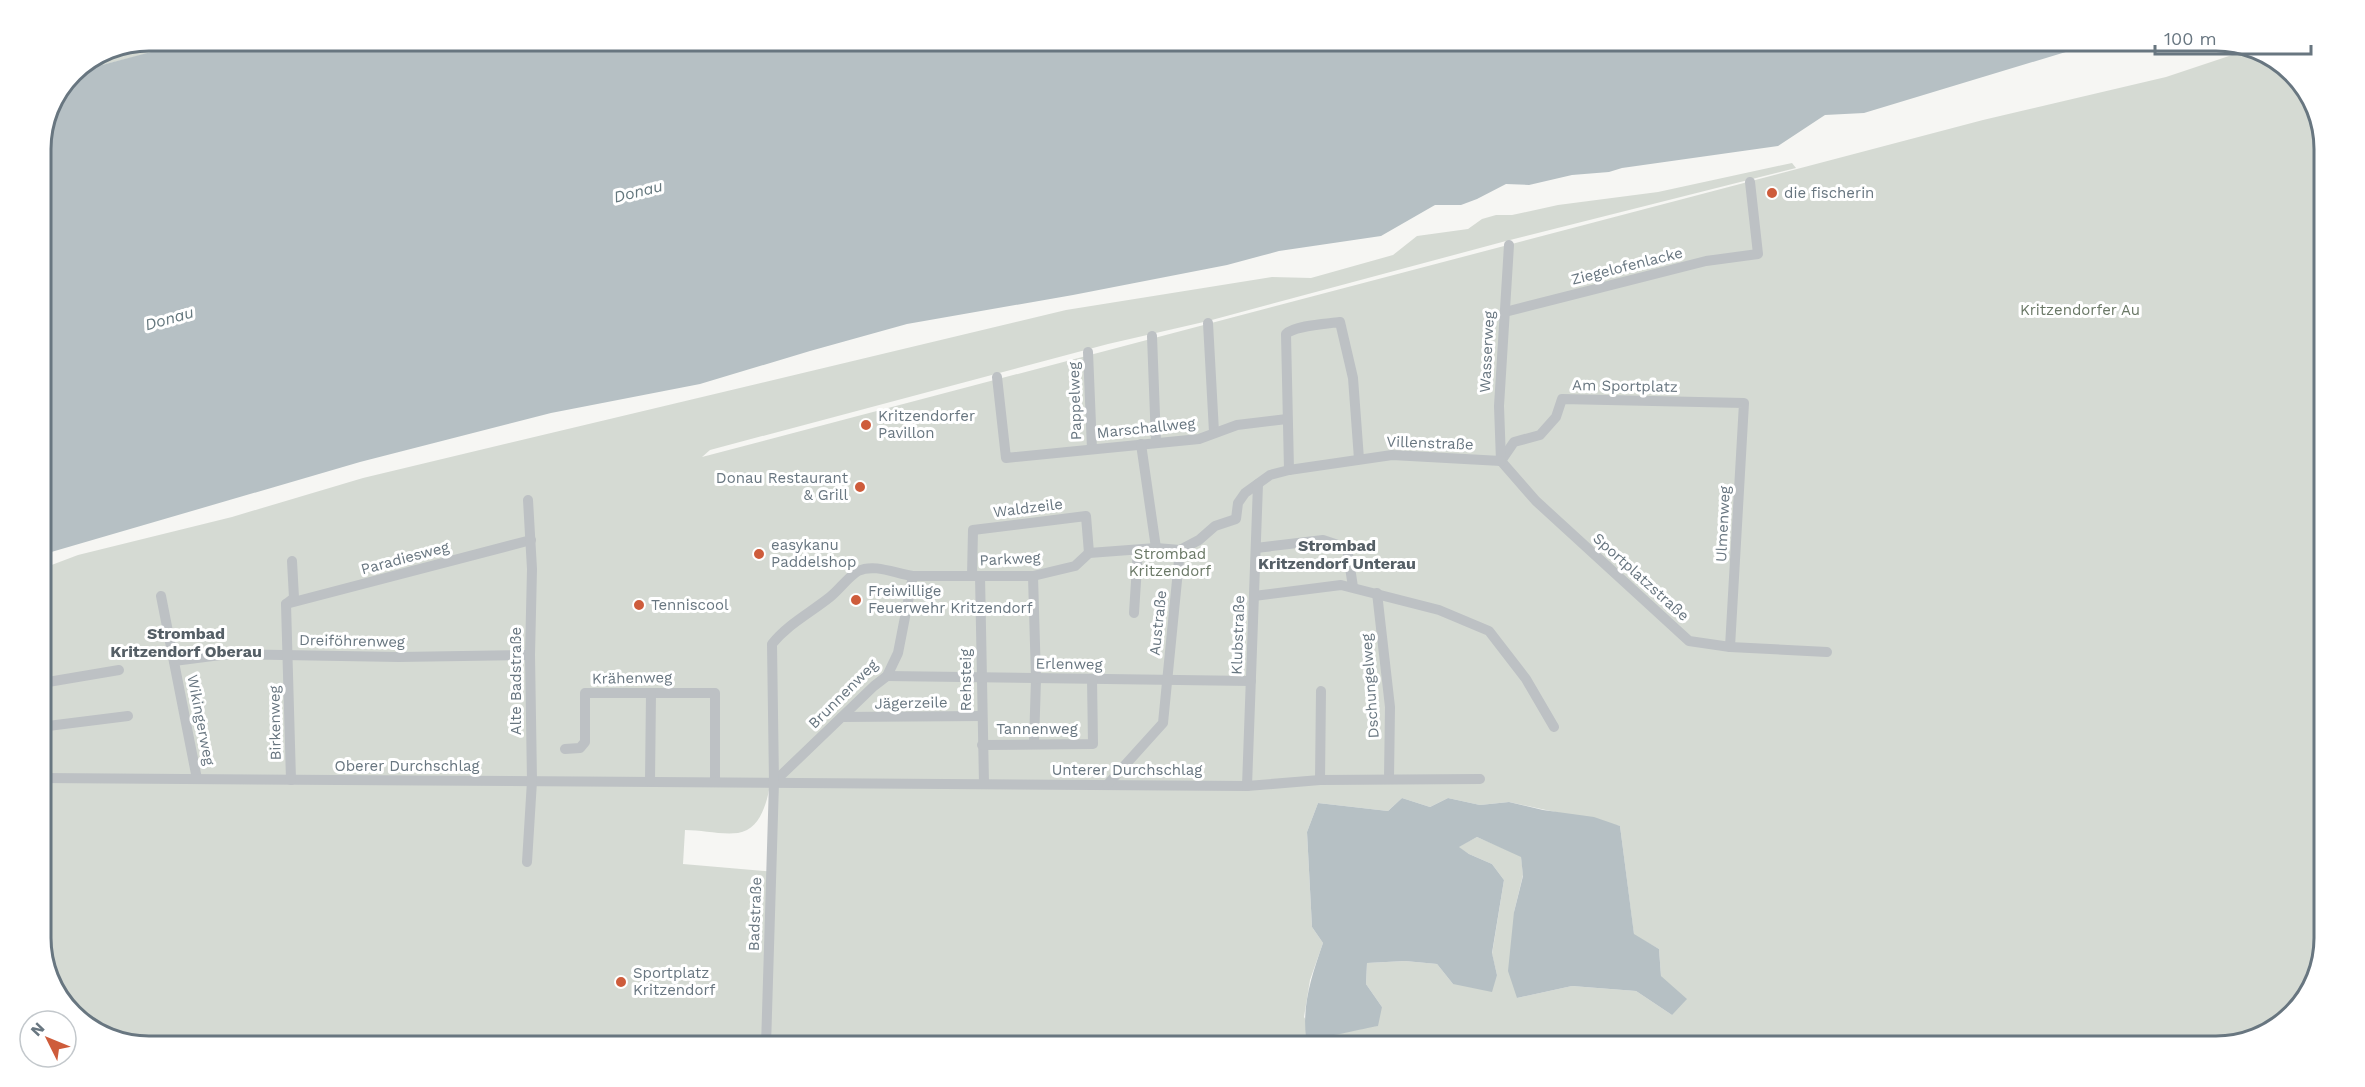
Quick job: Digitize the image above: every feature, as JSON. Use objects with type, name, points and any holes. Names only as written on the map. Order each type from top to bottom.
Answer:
[{"type":"street","name":"Ziegelofenlacke","points":[[1504,312],[1706,261],[1758,254],[1750,182]]},
{"type":"street","name":"Wasserweg","points":[[1501,461],[1499,406],[1509,245]]},
{"type":"street","points":[[1180,550],[1199,540],[1215,526],[1236,519],[1238,503],[1245,493],[1270,475],[1289,470],[1286,334],[1288,331],[1340,321],[1353,378],[1359,459]]},
{"type":"street","points":[[1208,323],[1214,432]]},
{"type":"street","points":[[1152,336],[1156,442]]},
{"type":"street","name":"Pappelweg","points":[[1088,352],[1092,449]]},
{"type":"street","name":"Marschallweg","points":[[997,377],[1006,458],[1199,439],[1237,425],[1287,419]]},
{"type":"street","name":"Am Sportplatz","points":[[1501,461],[1514,442],[1540,435],[1556,417],[1562,399],[1744,403]]},
{"type":"street","name":"Ulmenweg","points":[[1730,646],[1744,403]]},
{"type":"street","points":[[1141,444],[1156,549]]},
{"type":"street","name":"Villenstraße","points":[[1289,470],[1392,455],[1501,461]]},
{"type":"street","name":"Sportplatzstraße","points":[[1501,461],[1536,501],[1689,640],[1730,646],[1827,652]]},
{"type":"street","name":"Klubstraße","points":[[1247,786],[1258,484]]},
{"type":"street","name":"Alte Badstraße","points":[[527,862],[532,781],[531,540],[528,500]]},
{"type":"street","name":"Waldzeile","points":[[973,530],[1086,516],[1089,553]]},
{"type":"street","name":"Rehsteig","points":[[973,530],[984,784]]},
{"type":"street","name":"Paradiesweg","points":[[286,604],[531,540]]},
{"type":"street","points":[[1256,548],[1323,540],[1347,548],[1353,587]]},
{"type":"street","points":[[1134,613],[1138,550]]},
{"type":"street","name":"Parkweg","points":[[774,782],[772,644],[782,631],[831,597],[858,571],[888,568],[900,574],[913,576],[1033,576],[1075,566],[1089,553],[1180,550]]},
{"type":"street","name":"Austraße","points":[[1107,785],[1163,723],[1180,550]]},
{"type":"street","name":"Birkenweg","points":[[291,780],[286,604],[294,598],[292,561]]},
{"type":"street","name":"Brunnenweg","points":[[774,782],[887,676],[898,653],[913,576]]},
{"type":"street","points":[[1033,576],[1036,679],[1034,743]]},
{"type":"street","points":[[1254,597],[1341,585],[1438,610],[1489,631],[1526,679],[1554,727]]},
{"type":"street","name":"Dschungelweg","points":[[1377,593],[1390,707],[1389,778]]},
{"type":"street","name":"Wikingerweg","points":[[161,596],[197,780]]},
{"type":"street","name":"Dreiföhrenweg","points":[[174,661],[228,654],[399,657],[530,655]]},
{"type":"street","points":[[51,681],[119,670]]},
{"type":"street","name":"Erlenweg","points":[[887,676],[1251,681]]},
{"type":"street","name":"Tannenweg","points":[[982,745],[1093,744],[1092,679]]},
{"type":"street","points":[[1320,780],[1321,691]]},
{"type":"street","name":"Krähenweg","points":[[565,749],[580,748],[585,741],[585,693],[715,693],[715,782]]},
{"type":"street","points":[[650,781],[651,693]]},
{"type":"street","points":[[51,726],[128,716]]},
{"type":"street","name":"Jägerzeile","points":[[842,717],[981,717]]},
{"type":"street","name":"Oberer Durchschlag","points":[[51,778],[774,782]]},
{"type":"street","name":"Unterer Durchschlag","points":[[774,782],[1247,786],[1320,780],[1480,779]]},
{"type":"street","name":"Badstraße","points":[[766,1036],[774,782]]},
{"type":"green space","points":[[157,51],[96,67],[112,58],[130,53]]},
{"type":"green space","points":[[2237,53],[2253,58],[2275,71],[2294,90],[2307,112],[2314,143],[2314,938],[2307,975],[2294,997],[2270,1019],[2247,1031],[2216,1036],[1326,1036],[1382,1007],[1366,984],[1367,963],[1405,961],[1437,964],[1453,984],[1497,975],[1492,954],[1504,880],[1492,864],[1458,847],[1477,837],[1521,856],[1523,875],[1514,912],[1517,998],[1572,986],[1636,991],[1672,1015],[1661,976],[1659,949],[1634,935],[1620,826],[1509,802],[1480,805],[1448,798],[1430,807],[1402,798],[1388,811],[1318,803],[1307,832],[1312,927],[1323,943],[1310,980],[1304,1017],[1316,1036],[150,1036],[112,1029],[100,1023],[75,1002],[56,969],[51,944],[51,565],[78,555],[232,517],[363,478],[1066,310],[1272,277],[1311,278],[1393,255],[1417,236],[1468,229],[1482,219],[1496,215],[1512,215],[1558,205],[1658,192],[1792,163],[1796,168],[1506,241],[1208,321],[1108,344],[710,450],[702,457],[1983,120],[2166,77]],"holes":[[[771,779],[1248,784],[778,786],[775,872],[683,864],[685,830],[718,833],[746,831],[753,826],[762,812]]]},
{"type":"water","name":"Donau","points":[[155,51],[2069,51],[1864,113],[1825,115],[1778,146],[1622,168],[1609,172],[1572,175],[1529,185],[1506,184],[1461,205],[1435,205],[1381,236],[1279,251],[1227,265],[907,324],[700,384],[551,413],[360,462],[51,552],[51,143],[54,124],[61,106],[71,90],[97,66]]},
{"type":"water","points":[[1402,798],[1430,807],[1448,798],[1480,805],[1509,802],[1543,810],[1594,817],[1620,826],[1634,934],[1659,949],[1661,976],[1687,999],[1672,1015],[1636,991],[1572,986],[1517,998],[1508,971],[1514,912],[1523,876],[1521,857],[1477,837],[1459,847],[1492,864],[1504,880],[1492,953],[1497,975],[1492,992],[1453,984],[1437,964],[1405,961],[1367,963],[1366,984],[1382,1007],[1378,1026],[1331,1036],[1306,1036],[1307,1001],[1323,943],[1312,927],[1307,832],[1318,803],[1388,811]]},
{"type":"place","name":"die fischerin","points":[[1772,193]]},
{"type":"place","name":"Kritzendorfer Pavillon","points":[[866,425]]},
{"type":"place","name":"Donau Restaurant & Grill","points":[[860,487]]},
{"type":"place","name":"easykanu Paddelshop","points":[[759,554]]},
{"type":"place","name":"Freiwillige Feuerwehr Kritzendorf","points":[[856,600]]},
{"type":"place","name":"Tenniscool","points":[[639,605]]},
{"type":"place","name":"Sportplatz Kritzendorf","points":[[621,982]]},
{"type":"district","name":"Strombad Kritzendorf Unterau","points":[[1337,554]]},
{"type":"district","name":"Strombad Kritzendorf Oberau","points":[[186,642]]},
{"type":"park label","name":"Kritzendorfer Au","points":[[2080,310]]},
{"type":"park label","name":"Strombad Kritzendorf","points":[[1170,562]]}]
